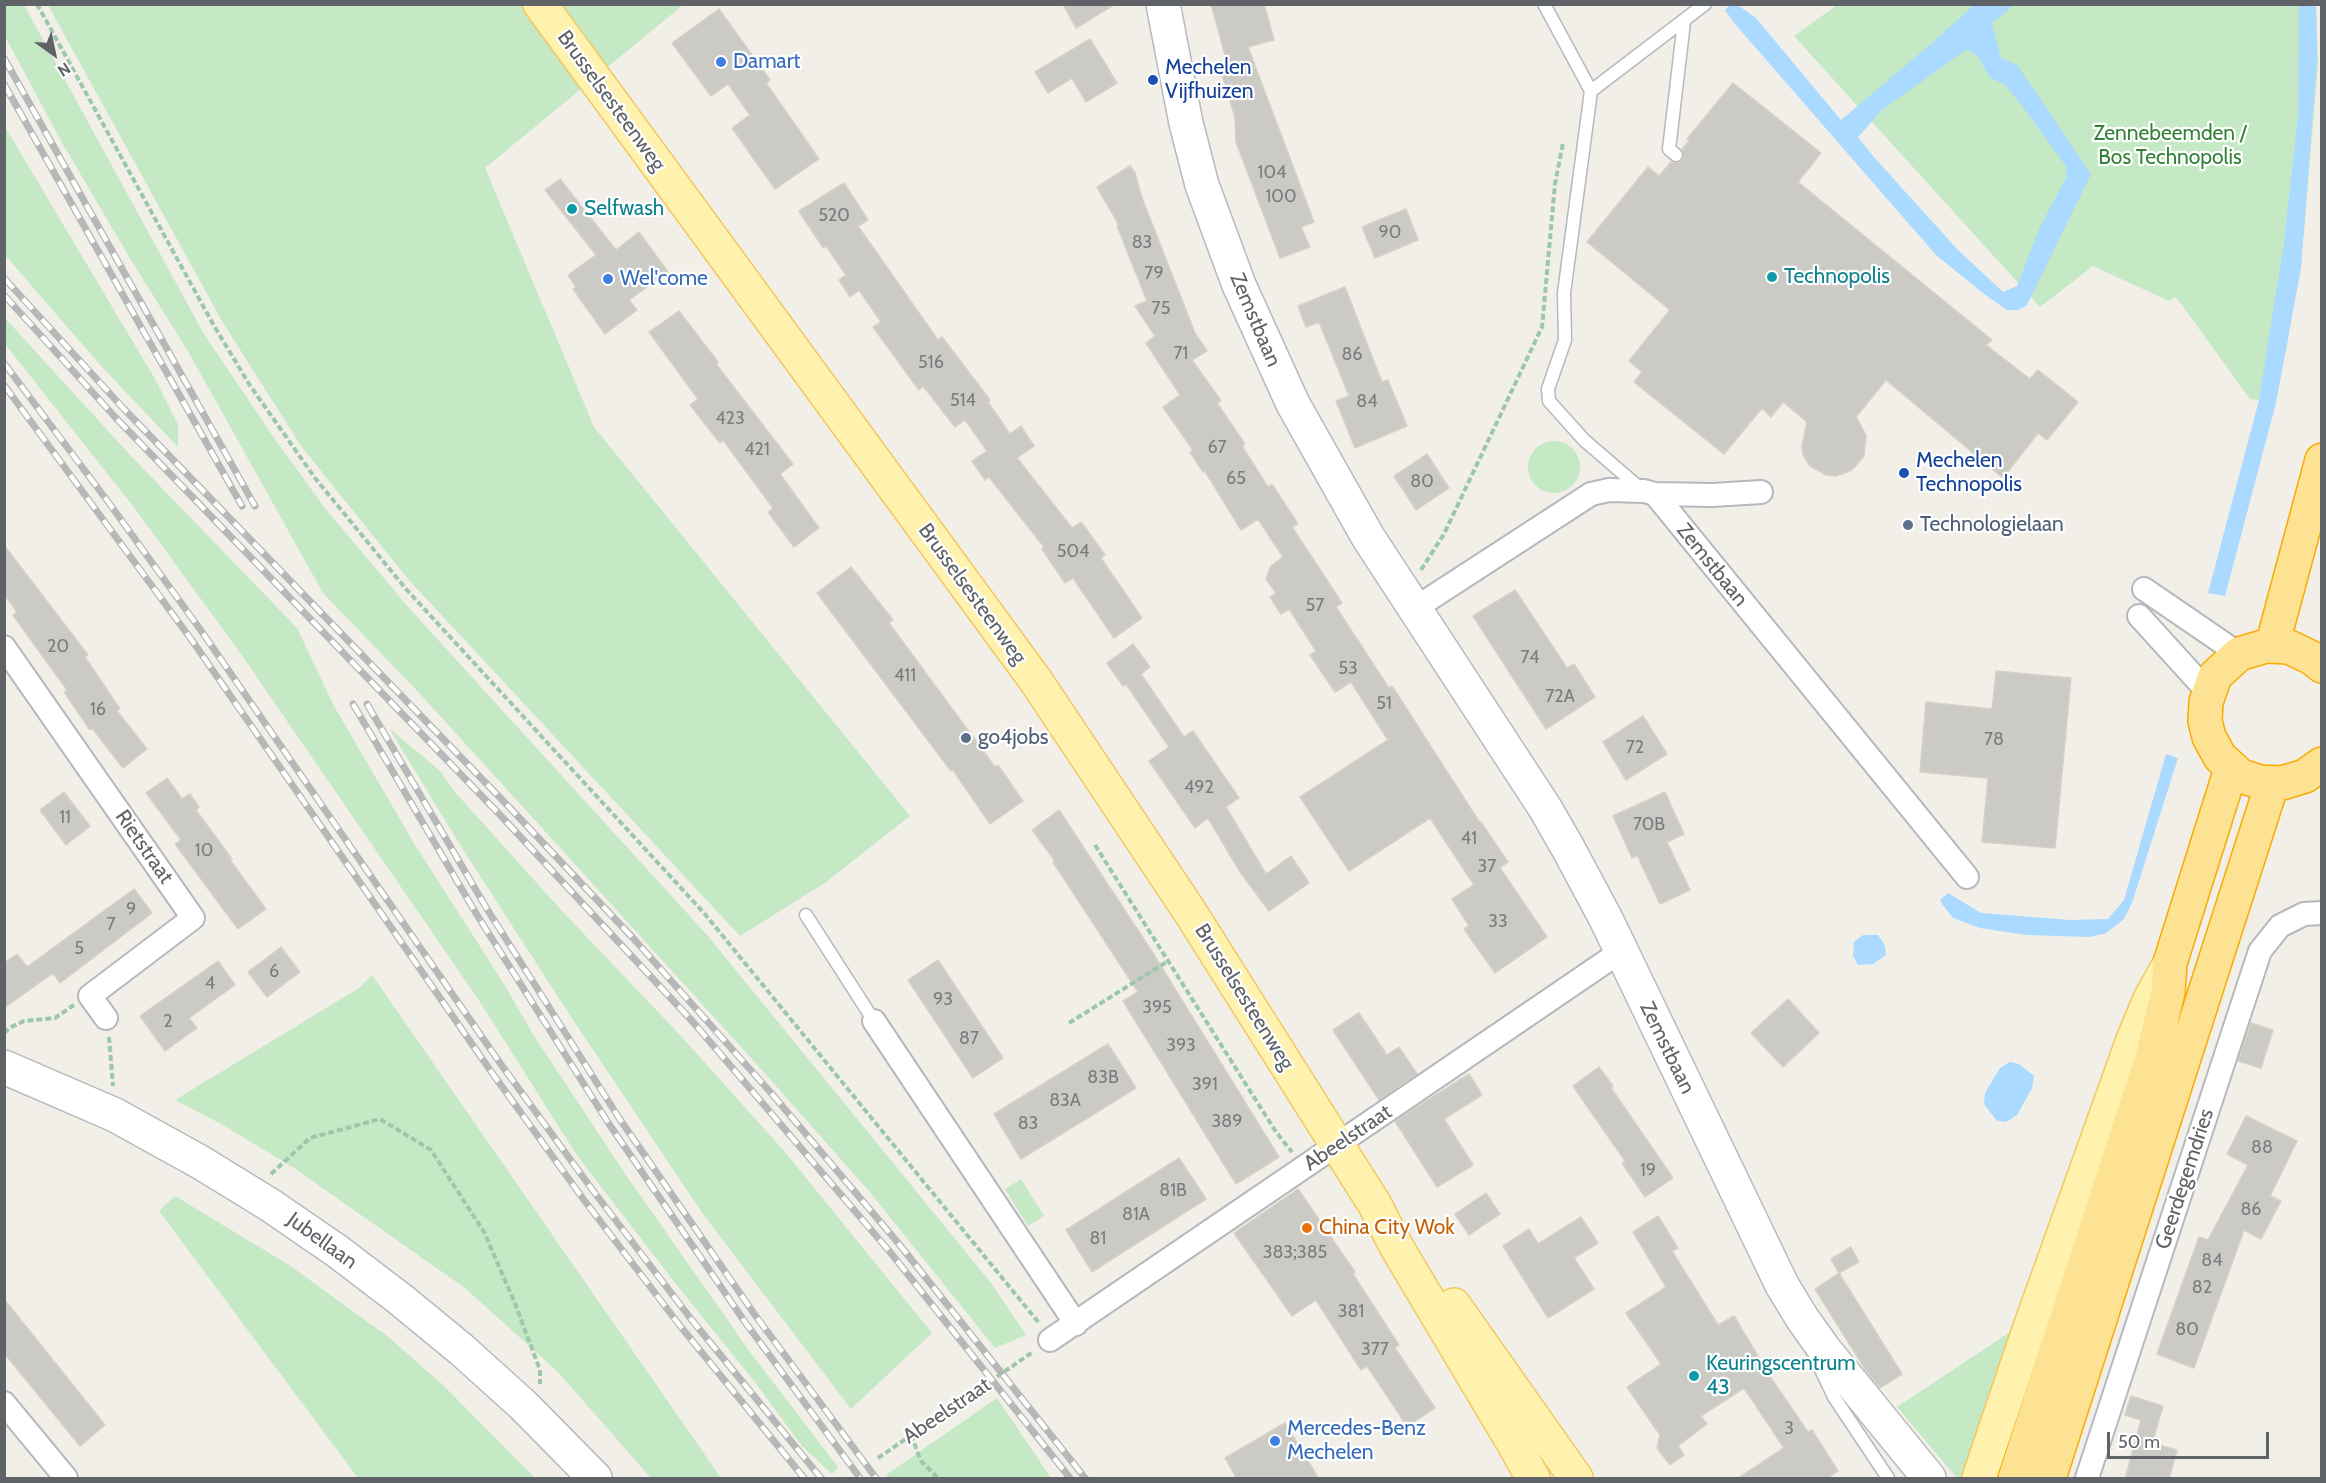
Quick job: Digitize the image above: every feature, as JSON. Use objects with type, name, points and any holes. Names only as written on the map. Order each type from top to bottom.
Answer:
[{"type":"highway","points":[[2272,646],[2322,460]]},
{"type":"highway","points":[[2321,661],[2289,647],[2272,646],[2239,654],[2215,676],[2208,692],[2205,721],[2220,757],[2231,769],[2250,779],[2272,784],[2305,776],[2322,764]]},
{"type":"highway","points":[[2015,1479],[2153,1054],[2168,992],[2170,963],[2231,769]]},
{"type":"highway","points":[[2049,1479],[2272,784]]},
{"type":"main road","name":"Brusselsesteenweg","points":[[540,4],[1036,681],[1190,912],[1338,1145],[1375,1205],[1396,1246],[1526,1434],[1576,1479]]},
{"type":"main road","points":[[1979,1479],[2028,1333],[2133,1040],[2150,999],[2170,963]]},
{"type":"main road","name":"Brusselsesteenweg","points":[[1526,1434],[1533,1479]]},
{"type":"street","name":"Zemstbaan","points":[[1163,4],[1192,149],[1206,195],[1239,285],[1293,404],[1347,501],[1409,603],[1545,808],[1606,919],[1763,1247],[1802,1318],[1929,1479]]},
{"type":"street","points":[[1409,603],[1591,494],[1610,490],[1713,495],[1761,492]]},
{"type":"street","name":"Zemstbaan","points":[[1649,492],[1966,877]]},
{"type":"street","points":[[2144,589],[2239,654]]},
{"type":"street","points":[[2139,616],[2208,692]]},
{"type":"street","name":"Rietstraat","points":[[8,658],[193,918],[90,996]]},
{"type":"street","name":"Geerdegemdries","points":[[2087,1479],[2260,951],[2280,926],[2304,914],[2322,913]]},
{"type":"street","name":"Abeelstraat","points":[[1050,1340],[1620,952]]},
{"type":"street","points":[[90,996],[106,1018]]},
{"type":"street","points":[[874,1021],[1076,1324]]},
{"type":"street","name":"Jubellaan","points":[[4,1067],[115,1115],[250,1192],[337,1251],[462,1350],[539,1421],[595,1479]]},
{"type":"street","points":[[4,1403],[66,1479]]},
{"type":"lane","points":[[1544,4],[1591,91],[1564,293],[1565,340],[1548,389],[1549,401],[1584,440],[1649,492]]},
{"type":"lane","points":[[1591,91],[1705,4]]},
{"type":"lane","points":[[1676,155],[1669,149],[1684,22]]},
{"type":"lane","points":[[806,915],[874,1021]]},
{"type":"lane","points":[[1802,1318],[1816,1360],[1834,1397],[1888,1479]]},
{"type":"path","points":[[37,4],[213,324],[249,384],[315,478],[406,589],[704,913],[1033,1316],[1050,1340]]},
{"type":"path","points":[[1409,603],[1542,327],[1555,184],[1563,143]]},
{"type":"path","points":[[1095,845],[1276,1132],[1305,1167]]},
{"type":"path","points":[[1069,1023],[1168,961]]},
{"type":"path","points":[[4,1033],[24,1020],[55,1018],[90,996]]},
{"type":"path","points":[[106,1018],[112,1063],[115,1115]]},
{"type":"path","points":[[250,1192],[310,1138],[380,1119],[431,1150],[484,1232],[513,1301],[540,1370],[539,1421]]},
{"type":"path","name":"Abeelstraat","points":[[878,1458],[1050,1340]]},
{"type":"path","points":[[911,1435],[921,1461],[938,1479]]},
{"type":"green space","points":[[4,5],[24,5],[204,334],[324,507],[409,608],[707,935],[991,1283],[1026,1335],[995,1348],[869,1191],[761,1069],[422,696],[323,593],[189,353],[61,141],[5,36]]},
{"type":"green space","points":[[48,5],[683,5],[485,168],[594,427],[910,816],[826,882],[740,936],[408,579],[301,446],[222,321]]},
{"type":"green space","name":"Zennebeemden / Bos Technopolis","points":[[1837,5],[2316,5],[2318,63],[2304,233],[2286,352],[2259,400],[2250,399],[2176,297],[2169,301],[2093,266],[2040,307],[1794,36]]},
{"type":"green space","points":[[4,125],[155,379],[178,425],[178,447],[102,367],[5,255]]},
{"type":"green space","points":[[4,317],[131,456],[297,628],[334,706],[415,845],[504,984],[534,1036],[628,1178],[750,1352],[838,1467],[832,1474],[802,1446],[754,1381],[576,1154],[480,1002],[241,654],[136,510],[5,344]]},
{"type":"green space","points":[[1549,441],[1559,441],[1568,445],[1576,453],[1580,467],[1576,481],[1568,489],[1559,493],[1549,493],[1540,489],[1532,481],[1528,472],[1528,462],[1532,453],[1540,445]]},
{"type":"green space","points":[[389,728],[441,772],[454,791],[562,911],[680,1035],[785,1152],[932,1333],[851,1409],[703,1214],[571,1017],[457,840]]},
{"type":"green space","points":[[372,975],[721,1478],[651,1478],[558,1372],[465,1288],[294,1168],[223,1125],[175,1100],[359,988]]},
{"type":"green space","points":[[1021,1179],[1044,1216],[1028,1226],[1005,1189]]},
{"type":"green space","points":[[175,1196],[289,1265],[387,1336],[442,1384],[535,1478],[358,1478],[159,1211]]},
{"type":"green space","points":[[2013,1330],[1966,1478],[1957,1478],[1897,1407]]},
{"type":"green space","points":[[997,1398],[1051,1478],[889,1478],[886,1475]]},
{"type":"water","points":[[1730,5],[1739,6],[1756,18],[1841,120],[1974,5],[2014,5],[1992,23],[2001,58],[2017,65],[2091,174],[2027,305],[2018,310],[2007,310],[1936,255],[1725,10]],"holes":[[[1967,49],[1978,57],[1990,78],[2004,84],[2017,99],[2066,166],[2066,178],[2040,227],[2017,286],[2003,292],[1958,250],[1858,137],[1883,109]]]},
{"type":"water","points":[[2299,5],[2316,5],[2317,59],[2301,268],[2276,403],[2225,596],[2208,593],[2259,400],[2284,243],[2298,116]]},
{"type":"water","points":[[2166,754],[2178,758],[2132,903],[2124,919],[2106,933],[2090,937],[2026,935],[1980,928],[1953,918],[1942,904],[1940,900],[1948,893],[1981,913],[2070,920],[2108,919],[2124,900]]},
{"type":"water","points":[[1863,935],[1878,935],[1885,946],[1886,955],[1873,964],[1858,965],[1853,956],[1854,942]]},
{"type":"water","points":[[2010,1062],[2019,1064],[2034,1076],[2032,1088],[2017,1115],[2006,1122],[1997,1121],[1984,1104],[1985,1093],[2000,1068]]},
{"type":"building","points":[[1063,4],[1115,4],[1076,28]]},
{"type":"building","points":[[1211,4],[1264,4],[1274,40],[1248,47],[1314,222],[1301,227],[1310,247],[1280,258],[1236,142],[1235,117],[1220,68],[1228,66]]},
{"type":"building","points":[[719,9],[770,80],[766,83],[819,159],[775,189],[732,128],[750,115],[728,84],[711,96],[672,43]]},
{"type":"building","points":[[1090,39],[1117,83],[1086,102],[1072,78],[1048,93],[1035,72]]},
{"type":"building","name":"Technopolis","points":[[1733,83],[1821,153],[1798,182],[1992,340],[1986,345],[2030,379],[2038,370],[2078,402],[2047,440],[2038,433],[2003,478],[1886,380],[1856,417],[1866,435],[1864,456],[1852,470],[1836,476],[1826,475],[1810,466],[1803,455],[1802,446],[1807,422],[1783,402],[1771,417],[1762,408],[1724,454],[1634,382],[1642,372],[1629,361],[1670,310],[1587,242],[1648,167],[1659,176],[1671,162],[1682,161],[1684,156],[1682,149],[1689,141],[1687,139]]},
{"type":"building","points":[[1130,166],[1135,173],[1142,198],[1195,333],[1207,351],[1192,360],[1221,401],[1217,403],[1245,444],[1242,446],[1268,487],[1272,484],[1298,524],[1292,527],[1342,603],[1336,607],[1389,688],[1392,686],[1480,823],[1508,862],[1500,868],[1547,937],[1495,973],[1464,929],[1469,926],[1452,899],[1474,885],[1430,818],[1349,871],[1300,797],[1388,740],[1351,682],[1335,692],[1310,655],[1316,651],[1289,609],[1281,614],[1270,597],[1276,593],[1266,579],[1271,566],[1283,557],[1258,519],[1241,530],[1205,471],[1203,472],[1190,452],[1193,450],[1163,407],[1180,395],[1146,343],[1155,336],[1135,306],[1147,301],[1117,226],[1119,225],[1097,187]]},
{"type":"building","points":[[560,179],[616,250],[639,232],[668,272],[629,300],[637,310],[605,334],[573,289],[576,287],[568,275],[596,255],[545,190]]},
{"type":"building","points":[[844,183],[868,220],[858,226],[938,340],[942,337],[990,400],[988,402],[1010,434],[1021,426],[1034,446],[1017,458],[1072,528],[1081,522],[1105,555],[1101,558],[1142,618],[1114,638],[1073,578],[1065,583],[1042,549],[1044,547],[989,477],[985,480],[972,461],[987,451],[965,420],[955,427],[923,386],[919,390],[873,327],[881,322],[859,290],[850,297],[839,280],[846,275],[826,246],[823,248],[799,211]]},
{"type":"building","points":[[1406,209],[1418,240],[1375,258],[1362,227]]},
{"type":"building","points":[[1345,287],[1382,382],[1388,380],[1407,426],[1355,448],[1336,401],[1349,396],[1319,322],[1306,327],[1298,306]]},
{"type":"building","points":[[679,311],[718,362],[716,364],[793,464],[780,474],[819,528],[794,547],[768,512],[773,508],[723,440],[720,443],[690,405],[698,399],[649,332]]},
{"type":"building","points":[[1427,454],[1449,488],[1416,510],[1394,476]]},
{"type":"building","points":[[4,545],[88,655],[85,657],[120,709],[117,711],[147,749],[123,768],[92,728],[90,730],[64,692],[67,690],[13,615],[17,612],[4,594]]},
{"type":"building","points":[[851,567],[893,620],[889,623],[995,767],[998,765],[1023,801],[990,824],[953,770],[951,771],[817,593]]},
{"type":"building","points":[[1515,590],[1567,668],[1574,664],[1595,697],[1546,729],[1473,616]]},
{"type":"building","points":[[1133,644],[1150,667],[1141,674],[1184,737],[1193,731],[1239,798],[1226,807],[1266,874],[1291,856],[1309,883],[1269,911],[1240,872],[1208,818],[1195,828],[1149,761],[1169,747],[1126,684],[1123,686],[1107,663]]},
{"type":"building","points":[[1996,671],[2071,678],[2055,848],[1982,842],[1988,778],[1920,772],[1926,702],[1992,709]]},
{"type":"building","points":[[1643,716],[1667,754],[1626,780],[1603,742]]},
{"type":"building","points":[[167,778],[182,799],[190,794],[199,807],[196,810],[266,909],[238,929],[175,844],[181,840],[146,793]]},
{"type":"building","points":[[64,792],[90,826],[66,845],[40,810]]},
{"type":"building","points":[[1665,792],[1684,834],[1667,842],[1690,890],[1660,904],[1637,855],[1632,858],[1613,816]]},
{"type":"building","points":[[1059,810],[1151,950],[1279,1157],[1236,1184],[1123,1001],[1138,992],[1053,862],[1055,861],[1032,830]]},
{"type":"building","points":[[134,889],[152,913],[60,983],[53,973],[4,1008],[4,963],[17,954],[27,967]]},
{"type":"building","points":[[281,947],[300,972],[267,997],[248,972]]},
{"type":"building","points":[[938,960],[1003,1058],[973,1078],[908,980]]},
{"type":"building","points":[[218,961],[235,985],[189,1018],[197,1028],[165,1051],[140,1016]]},
{"type":"building","points":[[1788,999],[1819,1033],[1783,1067],[1751,1033]]},
{"type":"building","points":[[1359,1013],[1387,1055],[1399,1047],[1417,1074],[1379,1100],[1333,1030]]},
{"type":"building","points":[[2251,1023],[2273,1030],[2261,1068],[2238,1061]]},
{"type":"building","points":[[1108,1044],[1136,1088],[1021,1159],[994,1114]]},
{"type":"building","points":[[1599,1067],[1673,1178],[1645,1197],[1622,1163],[1625,1161],[1573,1086]]},
{"type":"building","points":[[1469,1074],[1482,1095],[1444,1119],[1473,1165],[1437,1187],[1395,1121]]},
{"type":"building","points":[[2246,1116],[2297,1141],[2270,1196],[2281,1201],[2261,1239],[2244,1230],[2194,1368],[2157,1354],[2199,1237],[2208,1240],[2248,1165],[2227,1154]]},
{"type":"building","points":[[1179,1158],[1206,1199],[1092,1272],[1066,1230]]},
{"type":"building","points":[[1298,1189],[1355,1272],[1353,1274],[1399,1345],[1395,1348],[1435,1408],[1407,1426],[1367,1366],[1361,1370],[1316,1300],[1292,1316],[1234,1233]]},
{"type":"building","points":[[1486,1193],[1500,1214],[1469,1235],[1455,1214]]},
{"type":"building","name":"Keuringscentrum 43","points":[[1658,1216],[1678,1248],[1672,1251],[1718,1325],[1734,1316],[1771,1378],[1808,1432],[1812,1430],[1838,1471],[1826,1479],[1737,1479],[1784,1448],[1744,1388],[1701,1416],[1707,1424],[1678,1446],[1684,1455],[1670,1465],[1657,1448],[1660,1435],[1627,1387],[1661,1364],[1626,1313],[1666,1287],[1633,1232]]},
{"type":"building","points":[[1581,1217],[1598,1243],[1574,1258],[1594,1289],[1548,1318],[1503,1246],[1529,1229],[1538,1244]]},
{"type":"building","points":[[1851,1247],[1859,1262],[1839,1273],[1831,1259]]},
{"type":"building","points":[[1839,1273],[1902,1374],[1880,1388],[1867,1372],[1815,1289]]},
{"type":"building","points":[[4,1299],[105,1425],[80,1446],[4,1353]]},
{"type":"building","points":[[2131,1396],[2163,1406],[2152,1443],[2177,1450],[2169,1479],[2125,1479],[2141,1420],[2125,1415]]},
{"type":"building","name":"Mercedes-Benz Mechelen","points":[[1285,1423],[1319,1479],[1237,1479],[1225,1458]]},
{"type":"railway","points":[[4,58],[255,506]]},
{"type":"railway","points":[[4,84],[242,506]]},
{"type":"railway","points":[[4,278],[124,409],[633,938],[772,1094],[899,1244],[1085,1478]]},
{"type":"railway","points":[[4,295],[115,417],[502,817],[693,1022],[890,1252],[1070,1478]]},
{"type":"railway","points":[[4,363],[202,632],[500,1063],[594,1192],[691,1319],[821,1478]]},
{"type":"railway","points":[[4,385],[191,639],[490,1070],[584,1200],[681,1327],[804,1478]]},
{"type":"railway","points":[[353,704],[477,915],[609,1124],[745,1322],[860,1478]]},
{"type":"railway","points":[[367,704],[487,909],[619,1118],[755,1315],[876,1478]]},
{"type":"place","name":"Damart","points":[[721,62]]},
{"type":"place","name":"Mechelen Vijfhuizen","points":[[1153,80]]},
{"type":"place","name":"Selfwash","points":[[572,209]]},
{"type":"place","name":"Technopolis","points":[[1772,277]]},
{"type":"place","name":"Wel'come","points":[[608,279]]},
{"type":"place","name":"Mechelen Technopolis","points":[[1904,473]]},
{"type":"place","name":"Technologielaan","points":[[1908,525]]},
{"type":"place","name":"go4jobs","points":[[966,738]]},
{"type":"place","name":"China City Wok","points":[[1307,1228]]},
{"type":"place","name":"Keuringscentrum 43","points":[[1694,1376]]},
{"type":"place","name":"Mercedes-Benz Mechelen","points":[[1275,1441]]}]
